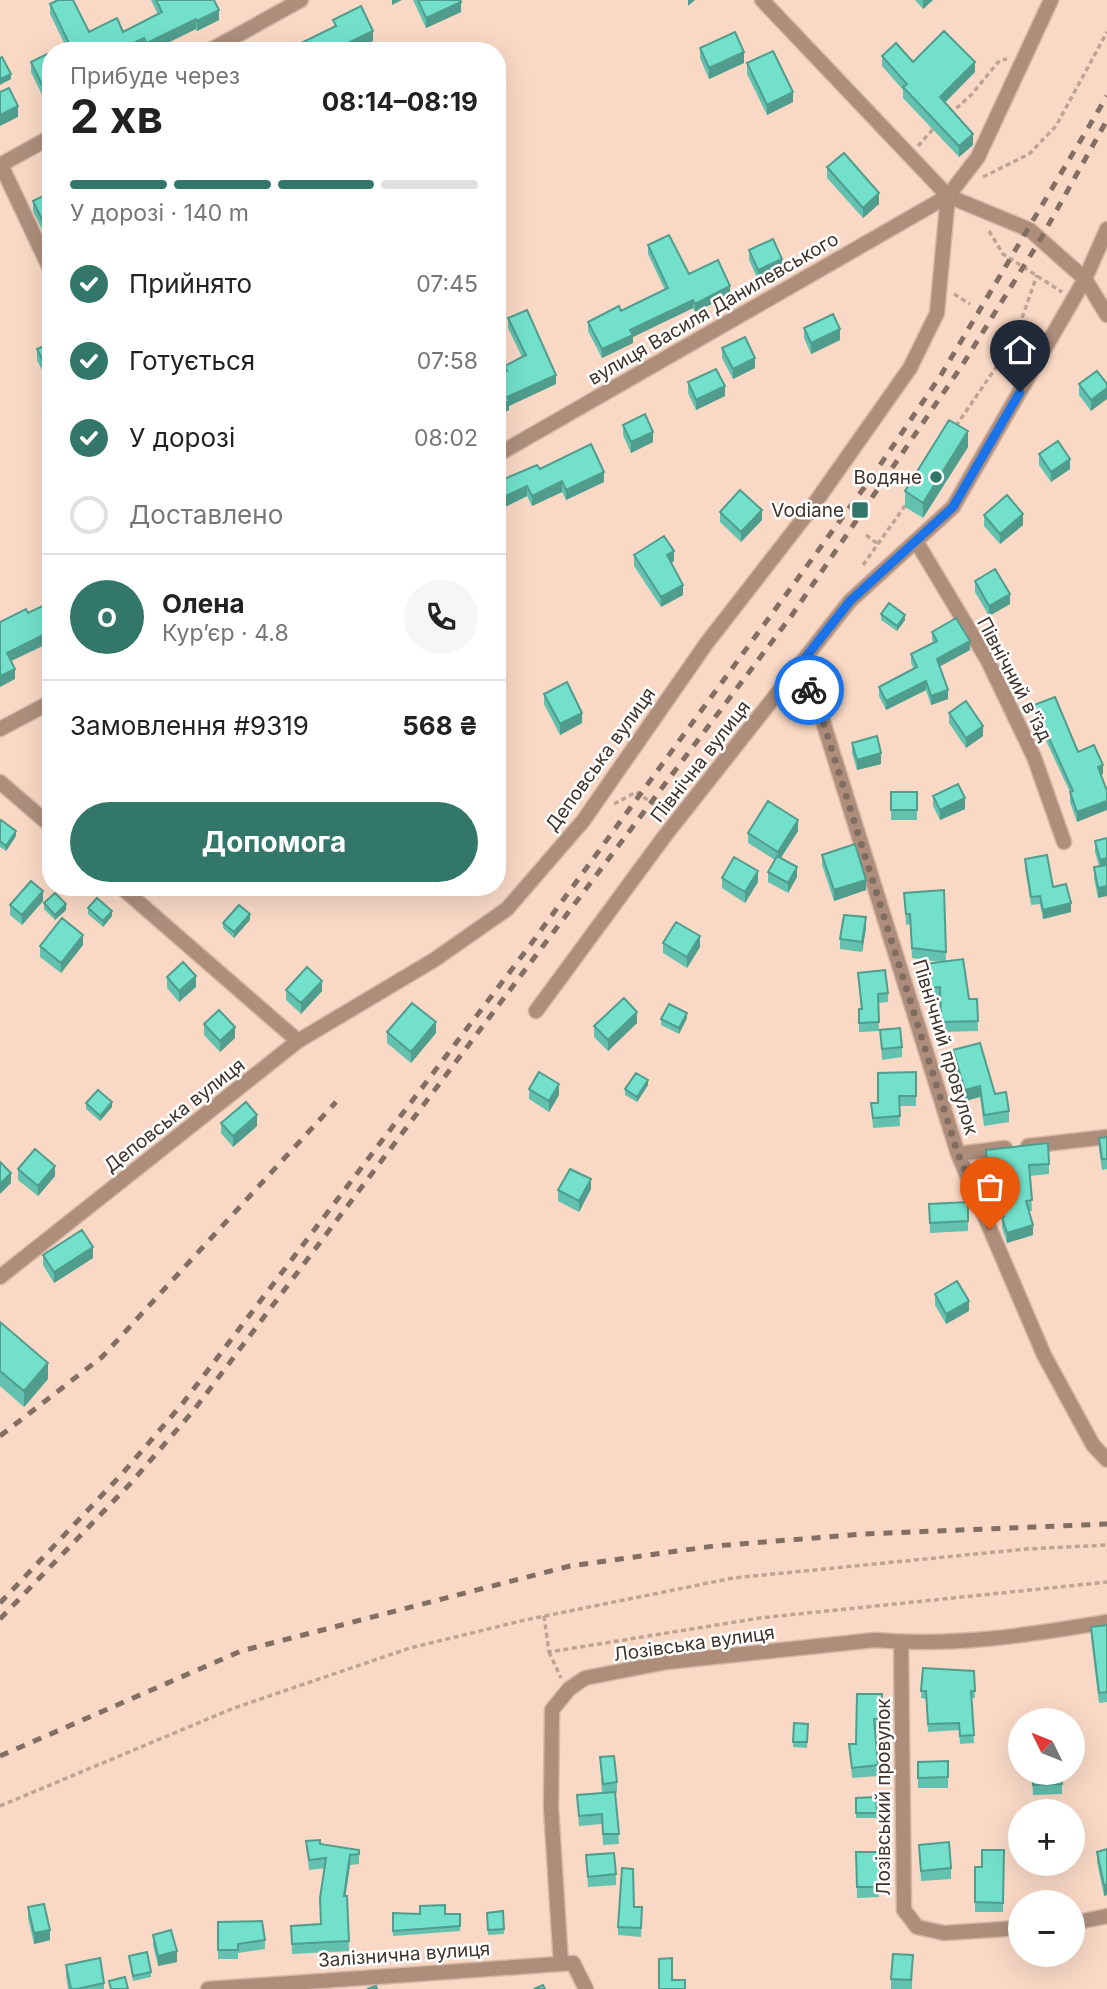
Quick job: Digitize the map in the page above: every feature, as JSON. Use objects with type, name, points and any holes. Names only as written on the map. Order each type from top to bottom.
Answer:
[{"type":"street","points":[[225,42],[301,0]]},
{"type":"street","points":[[762,0],[948,196],[1030,230],[1085,279],[1107,315]]},
{"type":"street","points":[[948,196],[978,157],[1051,0]]},
{"type":"street","points":[[42,143],[1,165],[42,252]]},
{"type":"street","name":"вулиця Василя Данилевського","points":[[506,450],[948,196]]},
{"type":"street","name":"Деповська вулиця","points":[[0,1277],[298,1041],[434,960],[507,909],[588,814],[706,644],[810,510],[910,368],[937,313],[948,196]]},
{"type":"street","name":"Північна вулиця","points":[[536,1012],[696,796],[850,601],[953,507],[1085,279],[1107,229]]},
{"type":"street","name":"Північний в'їзд","points":[[916,541],[988,662],[1034,757],[1064,842]]},
{"type":"street","name":"Північний провулок","points":[[794,672],[816,699],[958,1154],[1044,1354],[1093,1445],[1107,1460]]},
{"type":"street","points":[[0,729],[42,707]]},
{"type":"street","points":[[0,782],[42,818]]},
{"type":"street","points":[[131,896],[298,1041]]},
{"type":"street","points":[[958,1154],[1107,1137]]},
{"type":"street","name":"Лозівська вулиця","points":[[569,1689],[585,1678],[667,1662],[875,1640],[901,1643],[1011,1638],[1107,1622]]},
{"type":"street","name":"Лозівський провулок","points":[[901,1643],[904,1910],[917,1927],[944,1933],[1008,1929]]},
{"type":"street","points":[[569,1689],[552,1710],[551,1808],[561,1964],[573,1963],[586,1989]]},
{"type":"street","points":[[1085,1921],[1107,1916]]},
{"type":"street","name":"Залізнична вулиця","points":[[208,1989],[218,1986],[561,1964]]},
{"type":"path","points":[[980,178],[1029,154],[1056,126],[1107,32]]},
{"type":"path","points":[[946,118],[971,95],[1000,60],[1026,54]]},
{"type":"path","points":[[910,155],[937,125]]},
{"type":"path","points":[[989,230],[1004,257],[1073,300]]},
{"type":"path","points":[[952,431],[1016,336],[1033,275]]},
{"type":"path","points":[[1003,328],[1016,336]]},
{"type":"path","points":[[859,571],[909,499]]},
{"type":"path","points":[[866,535],[878,544]]},
{"type":"path","points":[[588,814],[635,792],[661,810],[677,797],[696,796]]},
{"type":"path","points":[[0,1806],[234,1708],[410,1648],[544,1616],[733,1578],[1026,1549],[1107,1545]]},
{"type":"path","points":[[550,1652],[760,1618],[1107,1581]]},
{"type":"path","points":[[544,1616],[556,1671],[569,1689]]},
{"type":"building","points":[[58,0],[73,0],[89,32],[117,18],[123,32],[162,12],[156,0],[214,0],[219,10],[149,42],[144,38],[136,42],[69,42],[50,4]]},
{"type":"building","points":[[418,0],[460,0],[461,2],[426,18]]},
{"type":"building","points":[[361,6],[373,31],[350,42],[303,42],[336,26],[333,20]]},
{"type":"building","points":[[944,31],[975,62],[940,97],[973,134],[959,146],[903,87],[907,84],[882,56],[896,43],[913,62]]},
{"type":"building","points":[[735,32],[744,52],[709,68],[700,48]]},
{"type":"building","points":[[773,51],[793,92],[767,105],[747,63]]},
{"type":"building","points":[[42,56],[42,85],[31,62]]},
{"type":"building","points":[[2,57],[11,74],[0,79],[0,58]]},
{"type":"building","points":[[9,88],[18,106],[0,115],[0,92]]},
{"type":"building","points":[[844,153],[879,193],[863,208],[827,167]]},
{"type":"building","points":[[42,196],[42,220],[33,201]]},
{"type":"building","points":[[669,235],[689,274],[718,260],[730,286],[695,304],[693,300],[630,330],[633,335],[602,349],[588,322],[619,306],[621,311],[668,288],[648,245]]},
{"type":"building","points":[[773,239],[782,259],[758,270],[749,250]]},
{"type":"building","points":[[527,310],[556,375],[507,397],[509,401],[506,402],[506,365],[526,355],[508,318]]},
{"type":"building","points":[[833,314],[840,329],[811,343],[804,328]]},
{"type":"building","points":[[745,337],[755,358],[733,369],[722,348]]},
{"type":"building","points":[[716,369],[725,386],[696,400],[688,382]]},
{"type":"building","points":[[1097,371],[1107,388],[1091,400],[1079,384]]},
{"type":"building","points":[[645,414],[653,432],[631,442],[623,425]]},
{"type":"building","points":[[949,420],[968,431],[923,503],[905,491]]},
{"type":"building","points":[[1058,441],[1070,459],[1051,472],[1039,454]]},
{"type":"building","points":[[591,444],[604,472],[566,490],[562,481],[532,496],[527,486],[506,496],[506,478],[537,465],[540,469]]},
{"type":"building","points":[[740,490],[762,510],[741,532],[720,512]]},
{"type":"building","points":[[1007,495],[1023,514],[1000,534],[984,515]]},
{"type":"building","points":[[664,536],[674,551],[667,555],[683,585],[661,597],[634,555]]},
{"type":"building","points":[[995,569],[1010,594],[989,606],[975,581]]},
{"type":"building","points":[[889,603],[905,615],[897,626],[881,614]]},
{"type":"building","points":[[42,606],[42,636],[7,653],[15,669],[0,676],[0,622],[26,609],[28,613]]},
{"type":"building","points":[[956,618],[970,641],[937,659],[948,690],[931,696],[926,681],[886,701],[879,687],[917,667],[911,654],[937,641],[932,632]]},
{"type":"building","points":[[567,682],[582,713],[560,724],[544,694]]},
{"type":"building","points":[[1055,697],[1078,752],[1094,745],[1103,765],[1098,767],[1107,791],[1107,801],[1077,812],[1070,792],[1073,791],[1034,705]]},
{"type":"building","points":[[966,701],[983,726],[966,738],[949,713]]},
{"type":"building","points":[[877,736],[881,753],[857,760],[852,743]]},
{"type":"building","points":[[958,784],[965,798],[940,810],[933,796]]},
{"type":"building","points":[[891,792],[917,792],[917,810],[891,810]]},
{"type":"building","points":[[768,801],[798,820],[778,852],[748,833]]},
{"type":"building","points":[[1,820],[16,831],[6,846],[0,841]]},
{"type":"building","points":[[1107,838],[1107,858],[1100,860],[1095,841]]},
{"type":"building","points":[[855,844],[866,880],[834,890],[822,855]]},
{"type":"building","points":[[1047,855],[1053,887],[1066,884],[1071,903],[1043,910],[1040,896],[1031,897],[1025,859]]},
{"type":"building","points":[[777,856],[797,867],[788,883],[768,872]]},
{"type":"building","points":[[734,857],[758,871],[745,892],[722,878]]},
{"type":"building","points":[[1107,865],[1107,886],[1098,888],[1094,867]]},
{"type":"building","points":[[31,881],[42,890],[22,915],[10,905]]},
{"type":"building","points":[[944,890],[946,952],[912,948],[910,914],[906,914],[904,893]]},
{"type":"building","points":[[52,896],[58,896],[66,904],[55,915],[44,903]]},
{"type":"building","points":[[97,898],[112,911],[103,921],[88,908]]},
{"type":"building","points":[[239,905],[250,914],[234,932],[223,923]]},
{"type":"building","points":[[844,915],[866,917],[862,942],[840,939]]},
{"type":"building","points":[[62,918],[83,935],[61,963],[40,946]]},
{"type":"building","points":[[676,922],[700,936],[687,957],[663,943]]},
{"type":"building","points":[[963,959],[969,999],[977,999],[978,1021],[941,1022],[940,987],[929,988],[925,964]]},
{"type":"building","points":[[183,962],[196,976],[179,991],[167,977]]},
{"type":"building","points":[[307,967],[322,981],[301,1003],[286,990]]},
{"type":"building","points":[[885,970],[888,993],[878,994],[879,1022],[859,1023],[859,1009],[862,1009],[858,973]]},
{"type":"building","points":[[624,998],[637,1012],[608,1040],[594,1026]]},
{"type":"building","points":[[412,1003],[436,1022],[411,1052],[387,1032]]},
{"type":"building","points":[[669,1004],[687,1013],[679,1028],[661,1019]]},
{"type":"building","points":[[219,1010],[235,1027],[220,1041],[204,1024]]},
{"type":"building","points":[[900,1028],[902,1047],[882,1049],[880,1030]]},
{"type":"building","points":[[980,1043],[995,1094],[1006,1092],[1009,1111],[984,1115],[980,1086],[965,1090],[953,1050]]},
{"type":"building","points":[[539,1072],[559,1084],[549,1101],[529,1089]]},
{"type":"building","points":[[916,1072],[916,1096],[899,1096],[900,1116],[873,1118],[871,1103],[878,1103],[878,1073]]},
{"type":"building","points":[[636,1073],[648,1080],[637,1097],[625,1089]]},
{"type":"building","points":[[98,1090],[112,1102],[100,1116],[86,1103]]},
{"type":"building","points":[[246,1102],[257,1115],[233,1136],[221,1123]]},
{"type":"building","points":[[1107,1137],[1107,1159],[1102,1159],[1099,1138]]},
{"type":"building","points":[[1048,1143],[1049,1164],[1029,1165],[1032,1200],[1026,1201],[1033,1225],[1007,1233],[1002,1218],[999,1166],[987,1167],[986,1150]]},
{"type":"building","points":[[35,1149],[55,1166],[38,1186],[18,1169]]},
{"type":"building","points":[[0,1162],[11,1173],[0,1184]]},
{"type":"building","points":[[570,1169],[591,1179],[579,1201],[558,1190]]},
{"type":"building","points":[[968,1202],[968,1221],[930,1223],[929,1204]]},
{"type":"building","points":[[82,1230],[93,1247],[54,1272],[43,1255]]},
{"type":"building","points":[[957,1281],[969,1301],[946,1314],[935,1294]]},
{"type":"building","points":[[0,1322],[48,1363],[24,1391],[0,1371]]},
{"type":"building","points":[[1107,1625],[1107,1692],[1099,1693],[1091,1627]]},
{"type":"building","points":[[923,1668],[974,1671],[975,1691],[971,1691],[974,1735],[960,1736],[959,1723],[928,1724],[926,1691],[921,1691]]},
{"type":"building","points":[[857,1694],[882,1694],[881,1719],[874,1719],[878,1765],[852,1768],[849,1744],[856,1744]]},
{"type":"building","points":[[794,1723],[808,1724],[807,1742],[793,1742]]},
{"type":"building","points":[[614,1756],[617,1782],[603,1784],[600,1757]]},
{"type":"building","points":[[948,1761],[948,1777],[918,1778],[918,1762]]},
{"type":"building","points":[[615,1792],[619,1834],[603,1834],[602,1814],[579,1816],[577,1795]]},
{"type":"building","points":[[876,1797],[877,1813],[856,1813],[856,1798]]},
{"type":"building","points":[[320,1840],[320,1844],[359,1850],[359,1854],[350,1855],[344,1896],[347,1896],[349,1941],[292,1944],[291,1926],[321,1924],[320,1898],[326,1858],[309,1860],[306,1841]]},
{"type":"building","points":[[949,1842],[951,1868],[921,1871],[919,1845]]},
{"type":"building","points":[[1107,1849],[1107,1885],[1104,1885],[1097,1852]]},
{"type":"building","points":[[982,1850],[1004,1850],[1003,1903],[975,1902],[975,1867],[982,1867]]},
{"type":"building","points":[[856,1852],[879,1852],[879,1887],[857,1887]]},
{"type":"building","points":[[614,1853],[616,1874],[588,1877],[586,1855]]},
{"type":"building","points":[[622,1868],[633,1869],[634,1907],[642,1907],[641,1928],[618,1927]]},
{"type":"building","points":[[44,1904],[50,1930],[34,1933],[28,1907]]},
{"type":"building","points":[[445,1905],[445,1914],[460,1914],[460,1926],[393,1931],[393,1913],[420,1914],[420,1906]]},
{"type":"building","points":[[503,1911],[504,1929],[488,1930],[487,1913]]},
{"type":"building","points":[[262,1921],[265,1940],[238,1944],[238,1950],[218,1950],[218,1922]]},
{"type":"building","points":[[171,1930],[177,1951],[158,1956],[153,1935]]},
{"type":"building","points":[[147,1952],[151,1972],[133,1976],[129,1956]]},
{"type":"building","points":[[893,1954],[913,1955],[911,1980],[891,1979]]},
{"type":"building","points":[[100,1958],[104,1983],[71,1989],[66,1965]]},
{"type":"building","points":[[672,1958],[672,1980],[685,1980],[685,1989],[659,1989],[659,1959]]},
{"type":"building","points":[[125,1977],[128,1989],[111,1989],[109,1981]]},
{"type":"railway","points":[[0,1603],[122,1474],[183,1403],[528,948],[874,474],[941,375],[1107,96]]},
{"type":"railway","points":[[0,1619],[130,1484],[194,1410],[792,615],[963,364],[1040,240],[1107,120]]},
{"type":"railway","points":[[0,1436],[102,1357],[336,1102]]},
{"type":"railway","points":[[0,1756],[241,1651],[570,1566],[714,1546],[864,1534],[1107,1524]]},
{"type":"way so far","points":[[809,690],[816,699],[958,1154],[990,1229]]},
{"type":"place","name":"Водяне","points":[[936,477]]},
{"type":"place","name":"Vodiane","points":[[860,510]]},
{"type":"route","points":[[809,690],[794,672],[850,601],[953,507],[1020,392]]}]
